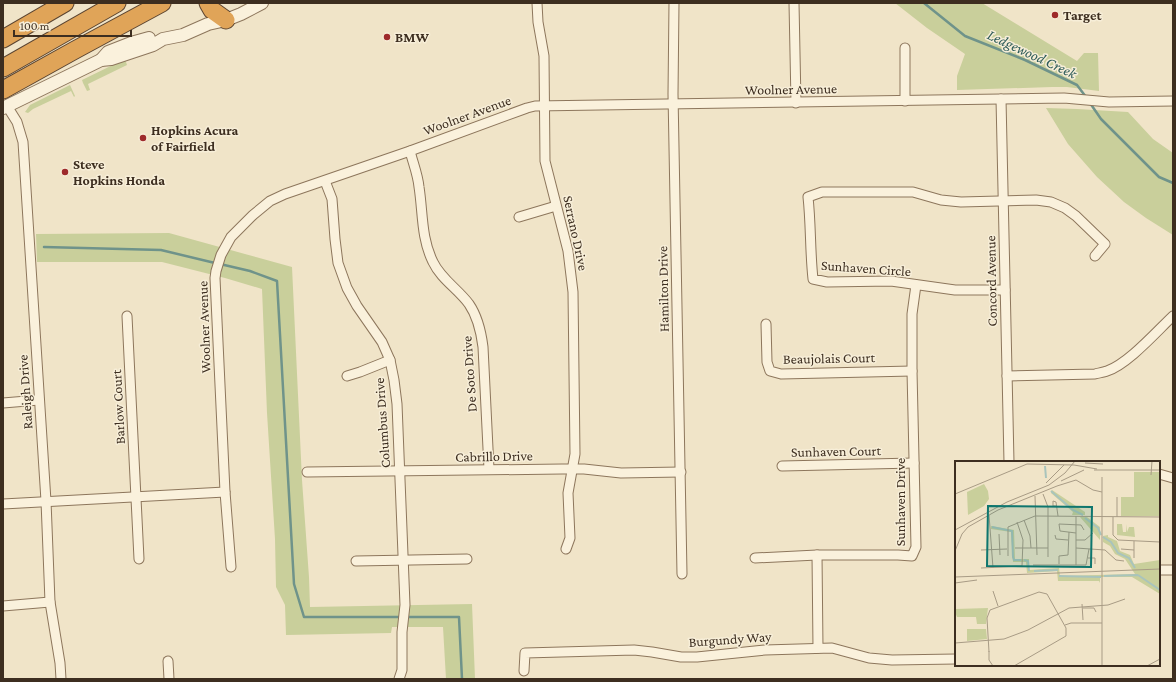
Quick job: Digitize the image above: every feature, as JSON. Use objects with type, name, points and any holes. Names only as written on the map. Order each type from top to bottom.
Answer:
[{"type":"highway","points":[[3,39],[65,3]]},
{"type":"highway","points":[[3,68],[117,3]]},
{"type":"highway","points":[[4,101],[75,50],[162,3]]},
{"type":"highway","points":[[208,3],[212,10],[226,11]]},
{"type":"street","points":[[4,101],[101,60],[108,52],[131,43],[151,38],[163,39],[183,35],[208,24],[226,11],[262,3]]},
{"type":"street","name":"Serrano Drive","points":[[537,3],[538,22],[544,56],[545,161],[568,251],[573,292],[575,454],[568,493],[570,538],[566,549]]},
{"type":"street","name":"Hamilton Drive","points":[[674,3],[673,104],[682,574]]},
{"type":"street","points":[[794,3],[796,103]]},
{"type":"street","points":[[905,48],[905,101]]},
{"type":"street","name":"Woolner Avenue","points":[[231,567],[225,492],[215,278],[219,260],[231,238],[253,215],[270,201],[285,194],[410,151],[527,108],[544,105],[796,103],[1057,98],[1110,102],[1173,102]]},
{"type":"street","name":"Concord Avenue","points":[[1002,99],[1008,461]]},
{"type":"street","name":"Raleigh Drive","points":[[4,101],[17,122],[23,142],[46,501],[50,602],[61,679]]},
{"type":"street","name":"De Soto Drive","points":[[410,151],[419,186],[423,231],[427,248],[440,274],[468,303],[476,316],[481,331],[489,469]]},
{"type":"street","name":"Columbus Drive","points":[[325,181],[332,199],[338,263],[347,288],[357,306],[382,342],[390,360],[394,380],[397,404],[404,560],[402,670],[399,679]]},
{"type":"street","name":"Sunhaven Circle","points":[[1004,200],[961,202],[941,200],[913,192],[822,192],[808,196],[814,280],[827,282],[891,281],[955,290],[1005,290]]},
{"type":"street","points":[[1004,200],[1036,200],[1051,202],[1065,208],[1076,216],[1105,244],[1095,256]]},
{"type":"street","points":[[519,217],[556,206]]},
{"type":"street","name":"Sunhaven Drive","points":[[817,555],[912,556],[916,547],[912,314],[916,285]]},
{"type":"street","name":"Barlow Court","points":[[128,316],[139,559]]},
{"type":"street","points":[[1007,376],[1090,374],[1108,371],[1130,357],[1173,316]]},
{"type":"street","name":"Beaujolais Court","points":[[766,324],[767,362],[770,371],[781,374],[912,371]]},
{"type":"street","points":[[347,376],[390,360]]},
{"type":"street","points":[[3,403],[40,400]]},
{"type":"street","name":"Sunhaven Court","points":[[782,466],[914,463]]},
{"type":"street","name":"Cabrillo Drive","points":[[307,472],[572,469],[621,473],[681,472]]},
{"type":"street","points":[[1160,474],[1173,478]]},
{"type":"street","points":[[3,504],[225,492]]},
{"type":"street","points":[[755,558],[817,555],[818,648]]},
{"type":"street","points":[[356,561],[467,559]]},
{"type":"street","points":[[1160,570],[1173,570]]},
{"type":"street","points":[[3,606],[50,602]]},
{"type":"street","name":"Burgundy Way","points":[[524,671],[525,653],[634,650],[681,657],[697,657],[765,650],[832,648],[869,658],[892,660],[955,659]]},
{"type":"street","points":[[168,661],[169,679]]},
{"type":"green space","points":[[895,3],[982,3],[1077,61],[1084,53],[1098,53],[1099,91],[1067,87],[957,90],[957,76],[965,54],[927,28]]},
{"type":"green space","points":[[125,59],[127,65],[88,84],[90,90],[87,91],[82,80]]},
{"type":"green space","points":[[70,85],[75,96],[74,97],[71,91],[33,109],[28,113],[25,112],[30,105]]},
{"type":"green space","points":[[1046,108],[1128,112],[1153,139],[1173,153],[1173,235],[1124,202],[1097,177],[1068,144]]},
{"type":"green space","points":[[169,233],[292,267],[302,480],[310,607],[472,604],[475,679],[446,679],[443,627],[392,627],[391,633],[286,635],[285,605],[276,587],[275,539],[267,413],[262,289],[162,262],[37,262],[36,234]]},
{"type":"waterway","name":"Ledgewood Creek","points":[[924,3],[965,36],[1025,60],[1077,85],[1086,97]]},
{"type":"waterway","name":"Ledgewood Creek","points":[[1090,103],[1101,119],[1159,177],[1173,183]]},
{"type":"waterway","points":[[44,247],[161,250],[215,263]]},
{"type":"waterway","points":[[220,264],[250,271],[277,281],[294,584],[304,617],[459,617],[462,679]]},
{"type":"place","name":"Target","points":[[1055,15]]},
{"type":"place","name":"BMW","points":[[387,37]]},
{"type":"place","name":"Hopkins Acura of Fairfield","points":[[143,138]]},
{"type":"place","name":"Steve Hopkins Honda","points":[[65,172]]}]
